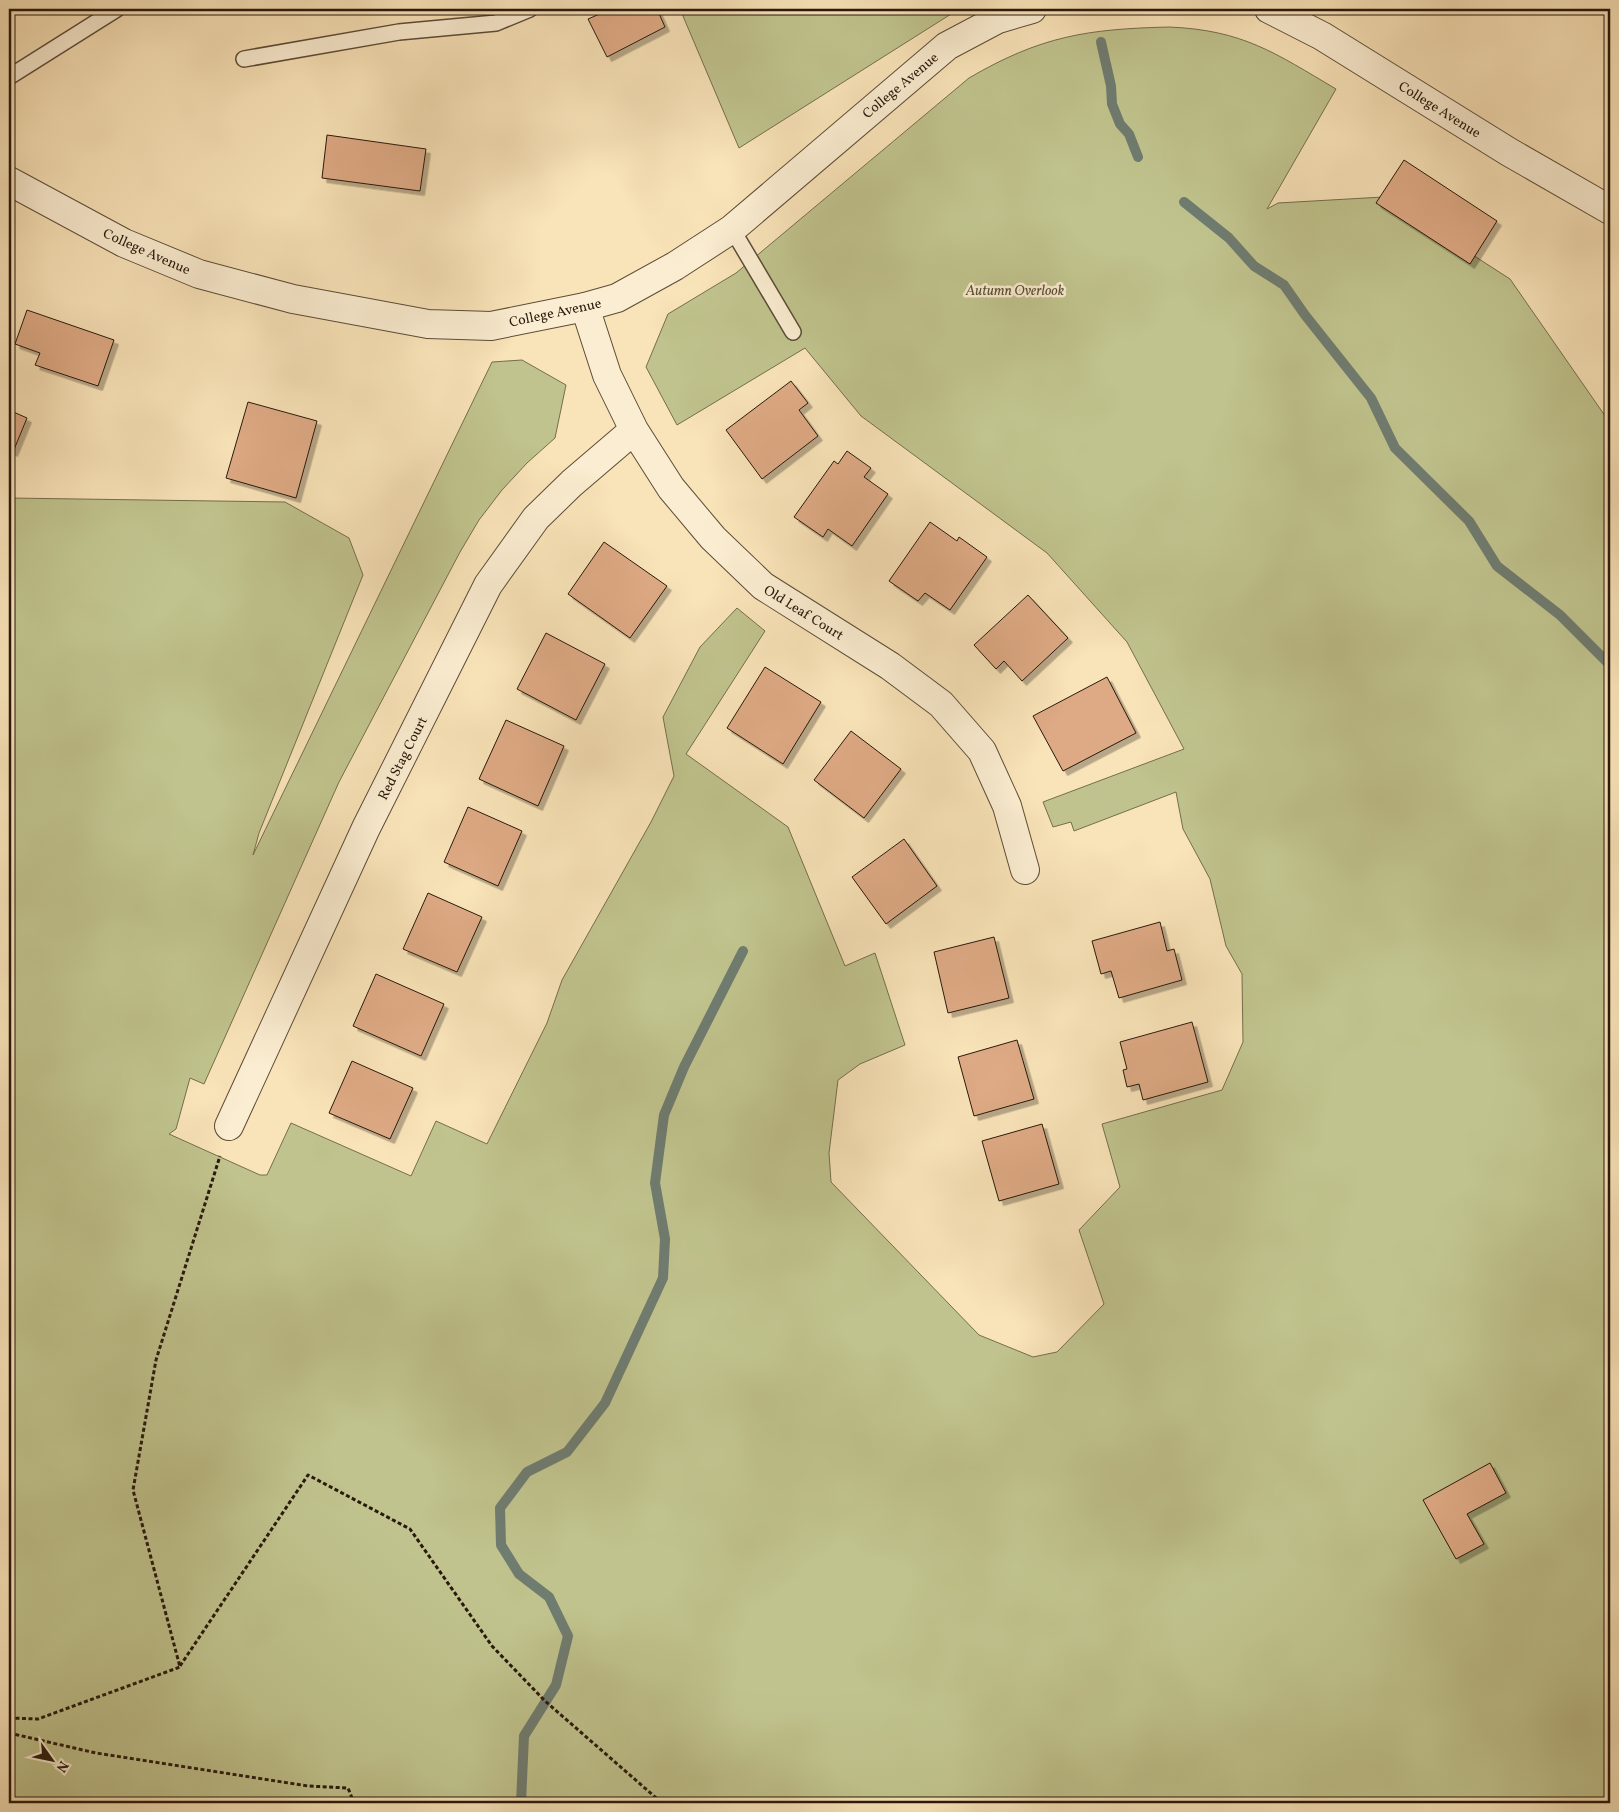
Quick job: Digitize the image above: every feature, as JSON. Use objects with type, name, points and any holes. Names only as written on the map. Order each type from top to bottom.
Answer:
[{"type":"street","name":"College Avenue","points":[[9,181],[124,243],[199,274],[293,299],[428,324],[491,326],[585,307],[617,298],[675,266],[732,230],[947,46],[998,19],[1032,9]]},
{"type":"street","name":"College Avenue","points":[[1270,9],[1322,36],[1509,152],[1610,210]]},
{"type":"street","name":"Old Leaf Court","points":[[585,307],[607,375],[634,430],[671,488],[713,538],[763,586],[890,666],[941,704],[982,752],[1007,806],[1025,870]]},
{"type":"street","name":"Red Stag Court","points":[[229,1126],[366,828],[488,585],[536,518],[572,483],[634,430]]},
{"type":"lane","points":[[9,77],[117,9]]},
{"type":"lane","points":[[244,59],[399,32],[496,23],[530,9]]},
{"type":"lane","points":[[732,230],[793,332]]},
{"type":"path","points":[[180,1667],[133,1490],[156,1360],[229,1126]]},
{"type":"path","points":[[9,1718],[38,1719],[180,1667],[308,1475],[410,1529],[492,1646],[545,1702],[662,1803]]},
{"type":"path","points":[[9,1733],[116,1756],[308,1786],[348,1788],[354,1803]]},
{"type":"green space","points":[[680,9],[959,9],[739,148]]},
{"type":"green space","name":"Autumn Overlook","points":[[1169,27],[1195,29],[1238,38],[1276,54],[1336,89],[1267,209],[1278,203],[1383,197],[1510,279],[1610,423],[1610,1803],[9,1803],[9,498],[285,502],[349,538],[363,575],[259,833],[253,855],[492,362],[522,360],[566,385],[555,438],[527,463],[502,490],[479,520],[460,552],[339,782],[204,1084],[190,1078],[176,1129],[169,1134],[260,1175],[267,1175],[291,1123],[411,1176],[436,1121],[487,1144],[547,1023],[562,980],[651,822],[674,776],[663,717],[700,647],[737,608],[765,631],[686,754],[788,827],[845,966],[875,953],[905,1045],[860,1064],[838,1080],[829,1153],[831,1182],[979,1335],[1033,1357],[1057,1352],[1104,1304],[1079,1230],[1120,1187],[1102,1124],[1222,1090],[1243,1042],[1242,974],[1226,946],[1210,879],[1183,829],[1176,792],[1074,831],[1071,822],[1053,827],[1043,802],[1184,749],[1127,642],[1047,553],[861,416],[805,348],[677,425],[646,367],[668,314],[736,273],[969,78],[1019,53],[1065,38],[1113,30]]},
{"type":"building","points":[[611,9],[657,9],[665,27],[607,57],[588,19]]},
{"type":"building","points":[[327,135],[426,149],[420,191],[322,178]]},
{"type":"building","points":[[1404,160],[1497,221],[1470,264],[1376,203]]},
{"type":"building","points":[[27,310],[114,340],[98,386],[35,365],[40,353],[15,344]]},
{"type":"building","points":[[791,381],[808,403],[799,410],[818,436],[762,479],[726,430]]},
{"type":"building","points":[[248,402],[317,421],[296,498],[226,478]]},
{"type":"building","points":[[9,410],[27,418],[13,452],[9,450]]},
{"type":"building","points":[[847,451],[871,468],[864,477],[888,494],[852,546],[828,529],[823,537],[794,517],[834,461],[838,464]]},
{"type":"building","points":[[930,522],[957,541],[959,537],[987,557],[950,610],[925,593],[918,601],[889,581]]},
{"type":"building","points":[[604,542],[667,586],[630,638],[568,594]]},
{"type":"building","points":[[1028,595],[1068,638],[1022,681],[1004,661],[996,669],[974,645]]},
{"type":"building","points":[[546,633],[605,664],[576,720],[517,689]]},
{"type":"building","points":[[765,667],[821,702],[783,764],[727,728]]},
{"type":"building","points":[[1107,677],[1136,733],[1063,771],[1033,716]]},
{"type":"building","points":[[506,720],[564,746],[538,806],[479,779]]},
{"type":"building","points":[[851,731],[901,769],[864,818],[814,780]]},
{"type":"building","points":[[468,807],[522,831],[498,886],[444,862]]},
{"type":"building","points":[[904,839],[937,886],[886,924],[852,877]]},
{"type":"building","points":[[428,893],[482,917],[457,972],[403,949]]},
{"type":"building","points":[[1160,922],[1167,951],[1174,949],[1182,980],[1119,998],[1111,971],[1101,974],[1092,941]]},
{"type":"building","points":[[994,937],[1009,998],[948,1013],[934,952]]},
{"type":"building","points":[[376,974],[444,1004],[421,1056],[353,1026]]},
{"type":"building","points":[[1192,1022],[1208,1082],[1143,1100],[1139,1084],[1127,1087],[1123,1070],[1127,1069],[1120,1042]]},
{"type":"building","points":[[1017,1040],[1034,1099],[974,1116],[958,1057]]},
{"type":"building","points":[[352,1061],[413,1088],[390,1139],[329,1113]]},
{"type":"building","points":[[1042,1124],[1059,1184],[999,1201],[982,1141]]},
{"type":"building","points":[[1490,1463],[1506,1493],[1467,1514],[1484,1544],[1456,1559],[1423,1500]]},
{"type":"waterway","points":[[1101,42],[1111,86],[1112,104],[1120,124],[1129,134],[1138,157]]},
{"type":"waterway","points":[[1184,202],[1229,238],[1254,266],[1284,285],[1305,315],[1371,398],[1395,448],[1469,521],[1497,566],[1560,615],[1610,665]]},
{"type":"waterway","points":[[521,1803],[524,1736],[556,1685],[568,1636],[549,1597],[519,1574],[501,1545],[500,1508],[527,1472],[567,1452],[605,1403],[663,1278],[665,1239],[655,1183],[664,1115],[684,1067],[743,951]]}]
